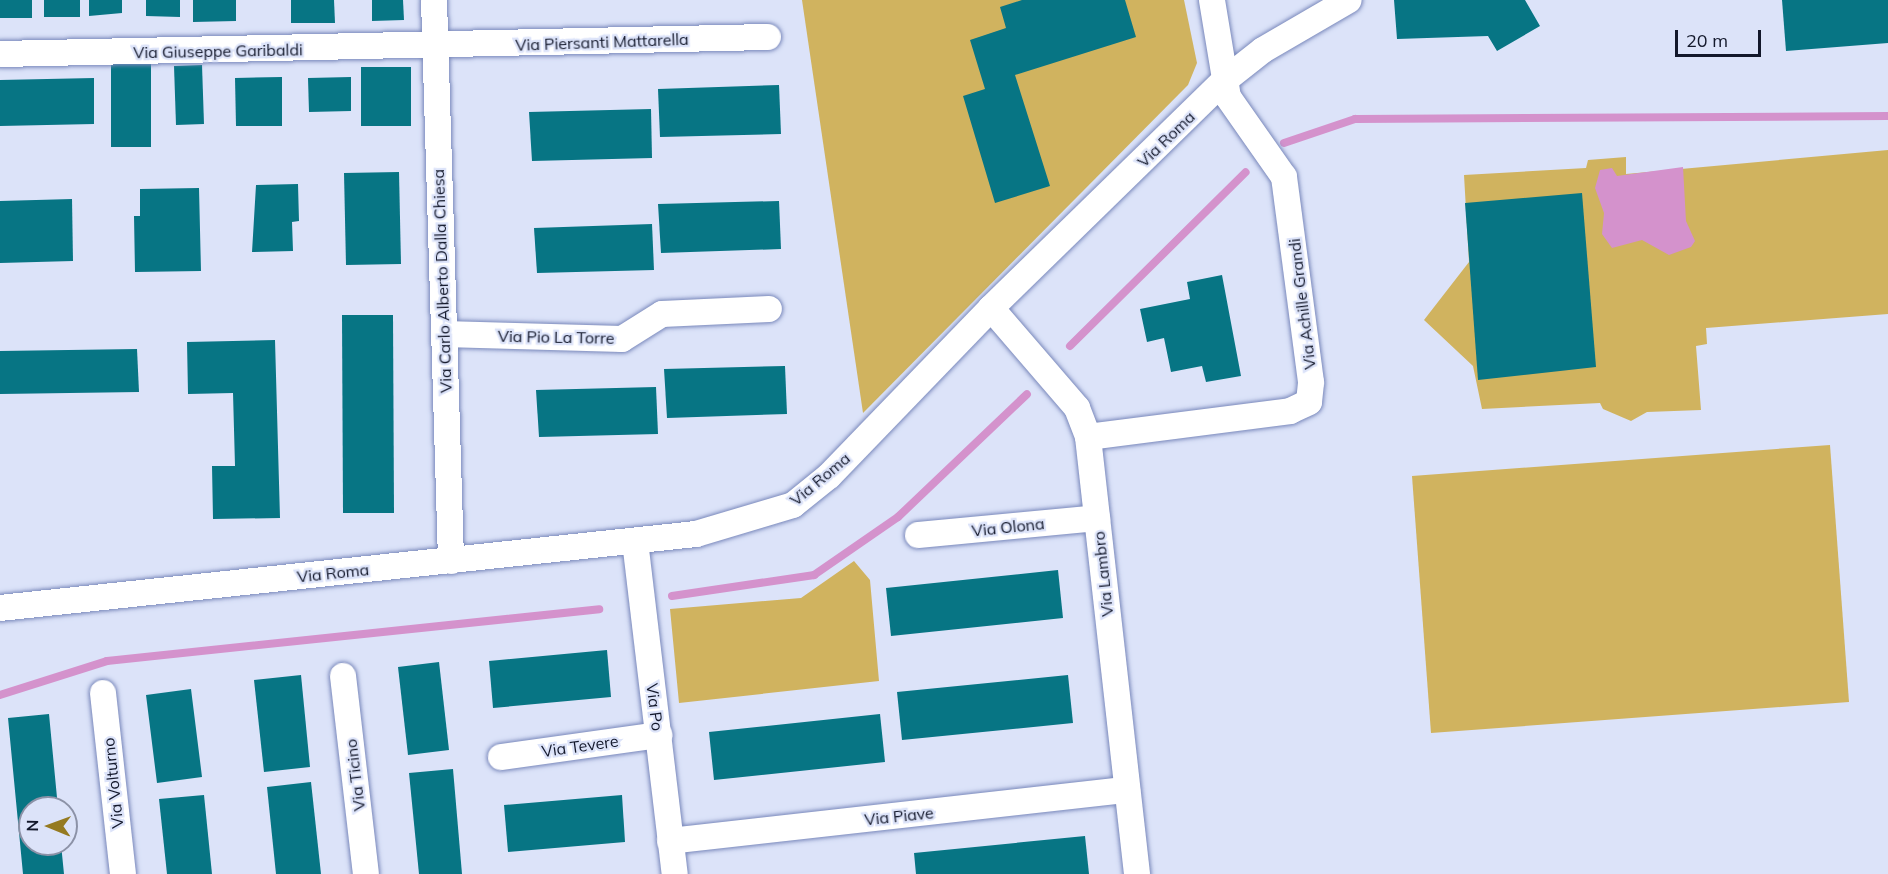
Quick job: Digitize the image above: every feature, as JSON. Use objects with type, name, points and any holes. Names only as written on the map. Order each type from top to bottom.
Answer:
[{"type":"street","name":"Via Carlo Alberto Dalla Chiesa","points":[[435,0],[450,561]]},
{"type":"street","name":"Via Achille Grandi","points":[[1088,437],[1290,411],[1309,402],[1311,382],[1284,177],[1228,97],[1212,0]]},
{"type":"street","name":"Via Roma","points":[[0,608],[50,606],[696,534],[793,505],[829,476],[991,308],[1225,80],[1263,50],[1349,0]]},
{"type":"street","name":"Via Piersanti Mattarella","points":[[436,47],[768,37]]},
{"type":"street","name":"Via Giuseppe Garibaldi","points":[[0,54],[436,47]]},
{"type":"street","name":"Via Lambro","points":[[991,308],[1077,408],[1088,437],[1137,874]]},
{"type":"street","name":"Via Pio La Torre","points":[[444,334],[622,339],[662,314],[769,309]]},
{"type":"street","name":"Via Olona","points":[[918,535],[1097,518]]},
{"type":"street","name":"Via Po","points":[[635,541],[675,874]]},
{"type":"street","name":"Via Roma","points":[[0,623],[50,606]]},
{"type":"street","name":"Via Ticino","points":[[344,676],[366,874]]},
{"type":"street","name":"Via Volturno","points":[[103,693],[123,874]]},
{"type":"street","name":"Via Tevere","points":[[501,757],[659,735]]},
{"type":"street","name":"Via Piave","points":[[670,841],[1127,790]]},
{"type":"shaded area","points":[[802,0],[1184,0],[1197,63],[1188,85],[863,413]]},
{"type":"shaded area","points":[[1888,150],[1888,314],[1706,328],[1707,344],[1696,346],[1701,410],[1647,412],[1631,421],[1603,409],[1600,403],[1482,409],[1473,366],[1424,320],[1469,262],[1464,175],[1586,168],[1588,160],[1626,157],[1626,174]]},
{"type":"shaded area","points":[[1683,167],[1686,221],[1695,241],[1691,247],[1669,255],[1642,240],[1612,248],[1602,234],[1604,213],[1595,188],[1600,170],[1612,168],[1617,176]]},
{"type":"shaded area","points":[[1830,445],[1849,702],[1431,733],[1412,476]]},
{"type":"shaded area","points":[[854,561],[870,580],[879,681],[679,703],[670,609],[801,598]]},
{"type":"building","points":[[0,0],[32,0],[32,18],[0,18]]},
{"type":"building","points":[[44,0],[80,0],[80,17],[44,17]]},
{"type":"building","points":[[89,0],[122,0],[122,13],[89,16]]},
{"type":"building","points":[[146,0],[180,0],[180,17],[146,16]]},
{"type":"building","points":[[193,0],[236,0],[236,21],[193,22]]},
{"type":"building","points":[[291,0],[334,0],[335,23],[291,23]]},
{"type":"building","points":[[372,0],[403,0],[404,20],[372,21]]},
{"type":"building","points":[[1022,0],[1125,0],[1136,37],[1015,75],[1050,186],[995,203],[963,96],[985,89],[970,40],[1006,28],[1000,7]]},
{"type":"building","points":[[1394,0],[1525,0],[1540,26],[1497,51],[1488,36],[1397,39]]},
{"type":"building","points":[[1782,0],[1888,0],[1888,43],[1786,51]]},
{"type":"building","points":[[111,64],[151,64],[151,147],[111,147]]},
{"type":"building","points":[[202,65],[204,124],[176,125],[174,66]]},
{"type":"building","points":[[361,67],[411,67],[411,126],[361,126]]},
{"type":"building","points":[[282,77],[282,126],[236,126],[235,78]]},
{"type":"building","points":[[351,77],[351,111],[309,112],[308,78]]},
{"type":"building","points":[[94,78],[94,124],[0,126],[0,80]]},
{"type":"building","points":[[779,85],[781,134],[660,137],[658,89]]},
{"type":"building","points":[[651,109],[652,158],[532,161],[529,112]]},
{"type":"building","points":[[399,172],[401,264],[346,265],[344,173]]},
{"type":"building","points":[[298,184],[299,221],[292,222],[293,251],[252,252],[256,185]]},
{"type":"building","points":[[199,188],[201,271],[135,272],[134,216],[140,216],[140,189]]},
{"type":"building","points":[[1582,193],[1596,367],[1478,380],[1465,203]]},
{"type":"building","points":[[72,199],[73,261],[0,263],[0,201]]},
{"type":"building","points":[[779,201],[781,249],[661,253],[658,204]]},
{"type":"building","points":[[652,224],[654,270],[537,273],[534,228]]},
{"type":"building","points":[[1222,275],[1241,376],[1206,382],[1202,366],[1171,372],[1164,338],[1147,342],[1140,309],[1190,299],[1187,282]]},
{"type":"building","points":[[342,315],[393,315],[394,513],[343,513]]},
{"type":"building","points":[[275,340],[280,518],[213,519],[212,466],[235,466],[233,393],[188,394],[187,342]]},
{"type":"building","points":[[137,349],[139,392],[0,394],[0,351]]},
{"type":"building","points":[[785,366],[787,414],[667,418],[664,369]]},
{"type":"building","points":[[656,387],[658,434],[539,437],[536,390]]},
{"type":"building","points":[[1058,570],[1063,618],[891,636],[886,588]]},
{"type":"building","points":[[607,650],[611,697],[493,708],[489,661]]},
{"type":"building","points":[[439,662],[449,750],[408,755],[398,667]]},
{"type":"building","points":[[301,675],[310,767],[264,772],[254,680]]},
{"type":"building","points":[[1068,675],[1073,723],[902,740],[897,692]]},
{"type":"building","points":[[191,689],[202,777],[157,783],[146,695]]},
{"type":"building","points":[[49,714],[57,796],[18,796],[18,822],[8,718]]},
{"type":"building","points":[[880,714],[885,762],[714,780],[709,732]]},
{"type":"building","points":[[453,769],[462,874],[419,874],[409,773]]},
{"type":"building","points":[[311,782],[321,874],[276,874],[267,787]]},
{"type":"building","points":[[204,795],[212,874],[167,874],[159,799]]},
{"type":"building","points":[[622,795],[625,842],[508,852],[504,805]]},
{"type":"building","points":[[1085,836],[1089,874],[916,874],[914,853]]},
{"type":"building","points":[[21,856],[62,856],[64,874],[23,874]]},
{"type":"waterway","points":[[1284,143],[1355,119],[1888,116]]},
{"type":"waterway","points":[[1070,346],[1246,172]]},
{"type":"waterway","points":[[672,596],[814,575],[898,517],[1027,394]]},
{"type":"waterway","points":[[0,695],[107,661],[599,609]]}]
